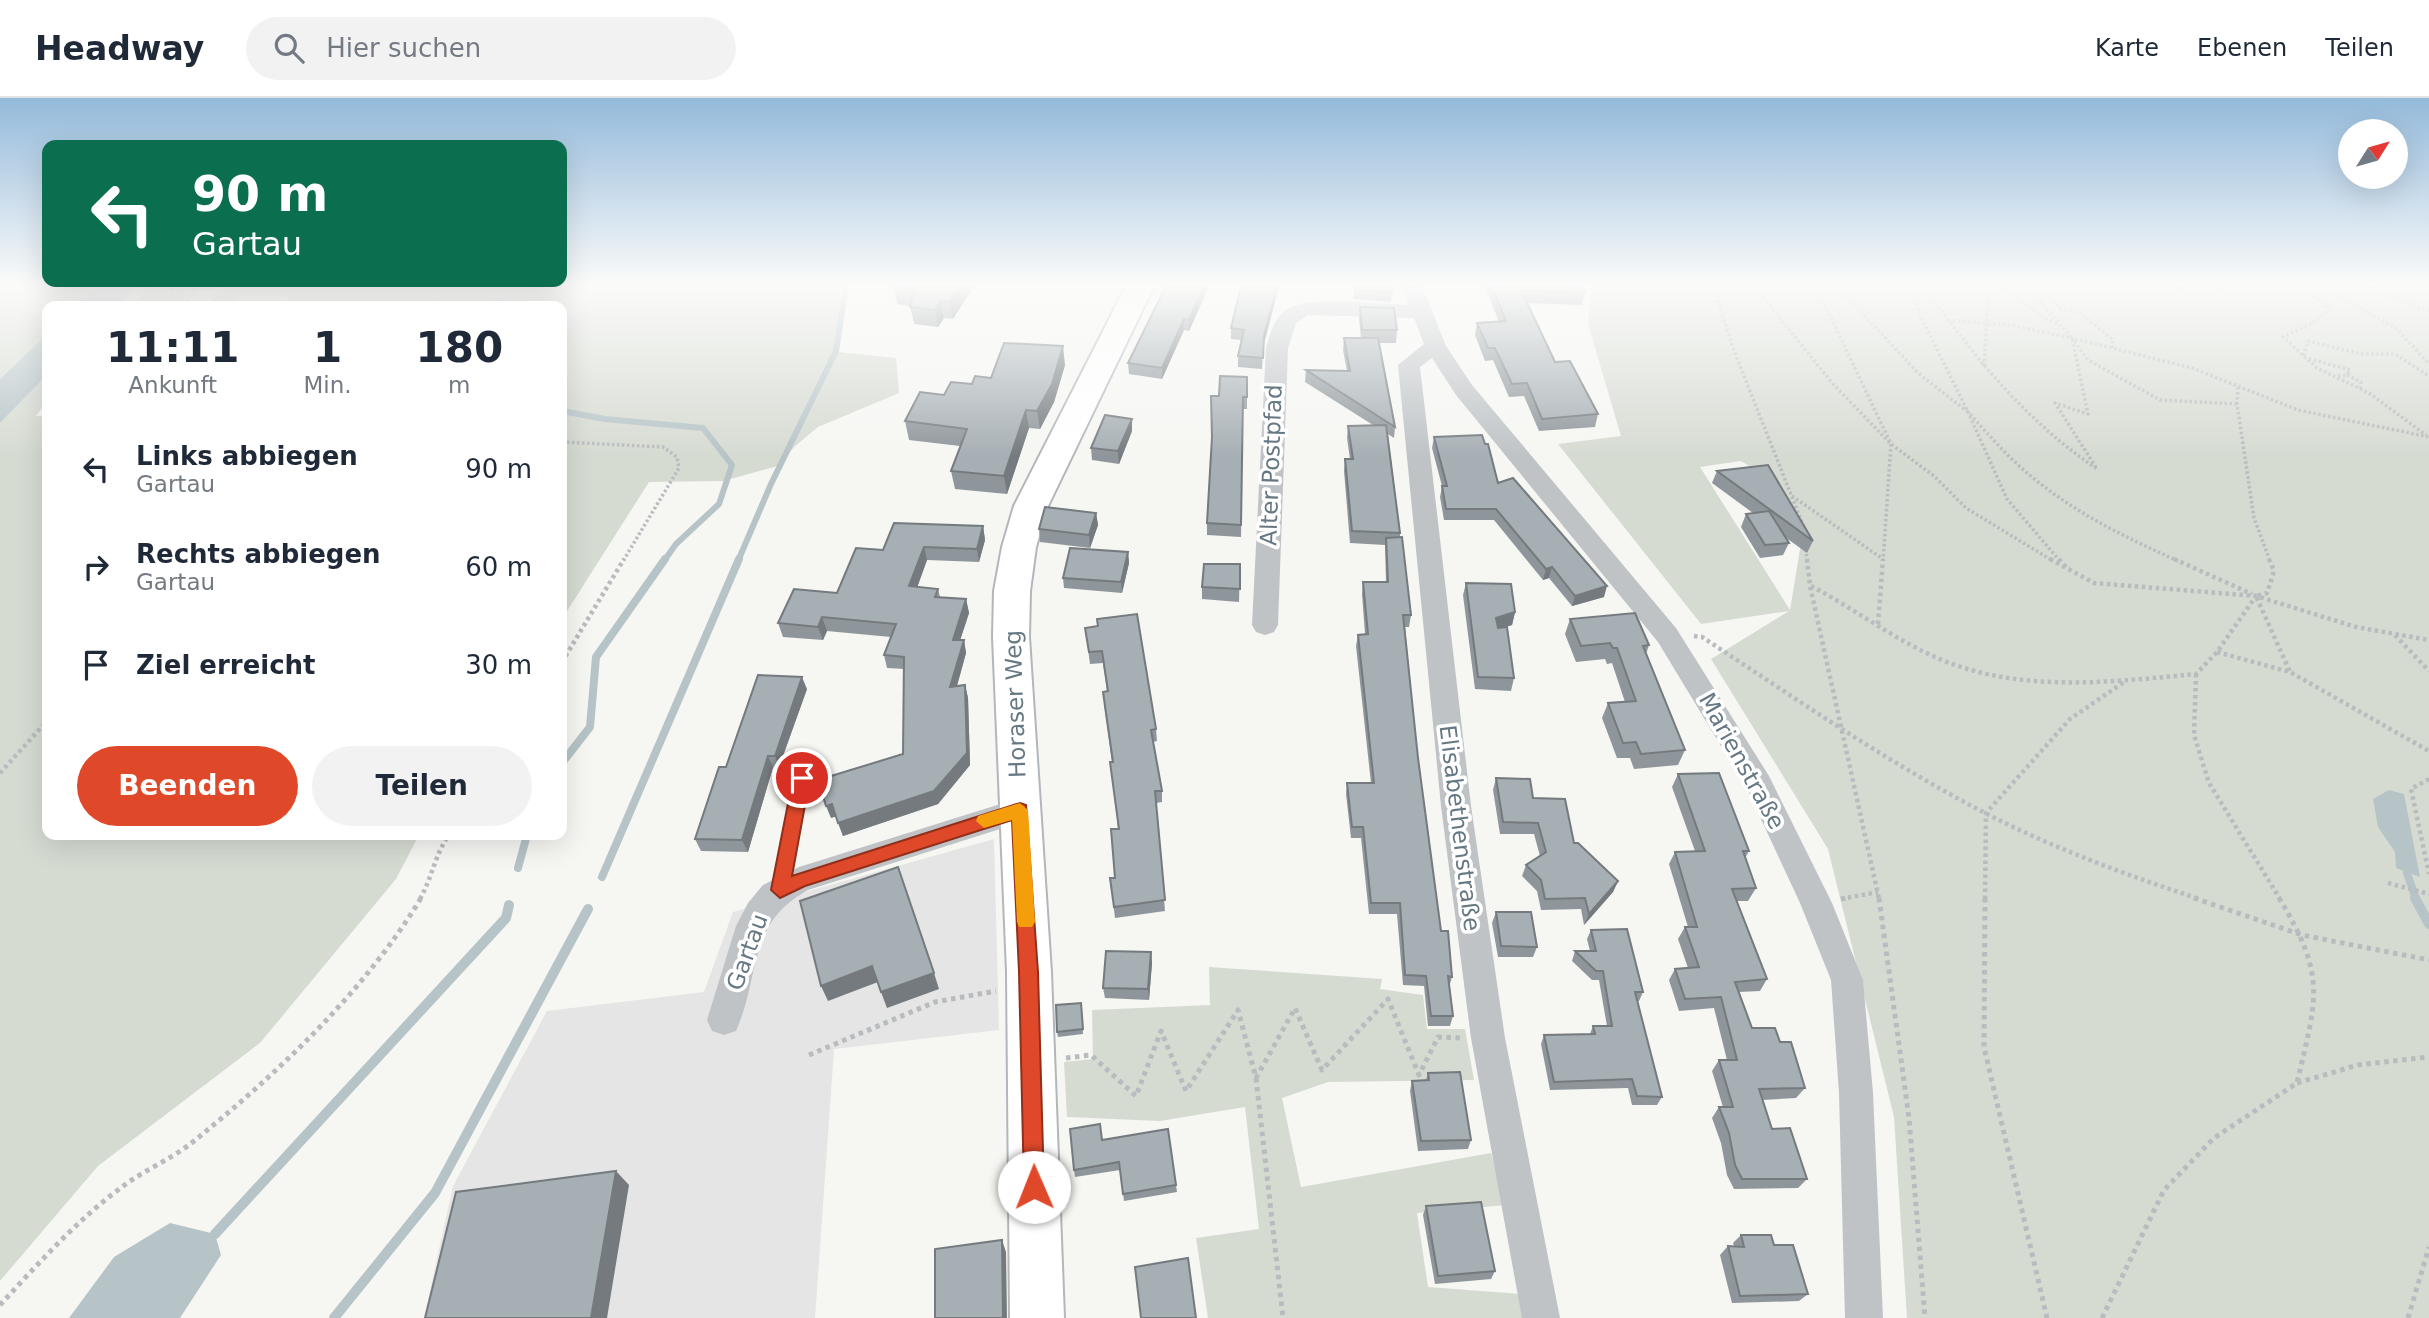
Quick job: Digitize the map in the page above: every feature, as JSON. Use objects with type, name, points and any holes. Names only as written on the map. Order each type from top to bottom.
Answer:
[{"type":"main road","name":"Horaser Weg","points":[[1037,1318],[1029,972],[1011,637],[1012,591],[1019,547],[1031,506],[1111,343]]},
{"type":"street","name":"Alter Postpfad","points":[[1265,625],[1278,343]]},
{"type":"street","name":"Marienstraße","points":[[1434,343],[1493,426],[1667,635],[1759,784],[1816,903],[1847,980],[1856,1093],[1864,1318]]},
{"type":"street","name":"Elisabethenstraße","points":[[1435,346],[1409,365],[1435,628],[1455,806],[1488,1038],[1541,1318]]},
{"type":"street","name":"Gartau","points":[[724,1020],[755,918],[768,900],[780,890],[799,880],[1020,810]]},
{"type":"lane","name":"Gartau","points":[[780,890],[802,778]]},
{"type":"path","points":[[1732,343],[1805,535]]},
{"type":"path","points":[[1800,343],[1833,384],[1891,444],[1934,476],[1966,508],[2068,570],[2094,583],[2256,596],[2267,593],[2274,571],[2254,518],[2236,404],[2238,387]]},
{"type":"path","points":[[1843,343],[1891,444],[1878,624]]},
{"type":"path","points":[[1891,343],[1919,373],[1968,412],[2021,468],[2049,491],[2127,535],[2256,596],[2356,627],[2429,640]]},
{"type":"path","points":[[1934,343],[2007,499],[2068,570]]},
{"type":"path","points":[[1965,343],[1984,367],[2063,446],[2098,469],[2054,403],[2088,414],[2073,343]]},
{"type":"path","points":[[1984,367],[1985,343]]},
{"type":"path","points":[[2076,343],[2088,360],[2147,395],[2173,403],[2236,404]]},
{"type":"path","points":[[2092,343],[2192,368],[2298,410],[2428,437]]},
{"type":"path","points":[[2112,348],[2113,343]]},
{"type":"path","points":[[2289,343],[2303,357],[2360,388],[2428,437]]},
{"type":"path","points":[[2303,357],[2307,343]]},
{"type":"path","points":[[2322,343],[2337,345],[2356,354],[2382,357],[2395,354],[2429,376]]},
{"type":"path","points":[[2409,343],[2429,365]]},
{"type":"path","points":[[2303,357],[2337,364],[2350,370],[2347,375]]},
{"type":"path","points":[[2337,377],[2347,375],[2361,382],[2360,388]]},
{"type":"path","points":[[567,442],[663,447],[677,457],[679,468],[567,654]]},
{"type":"path","points":[[1791,495],[1883,559]]},
{"type":"path","points":[[1806,546],[1810,586],[1878,892],[1909,1118],[1925,1318]]},
{"type":"path","points":[[1810,586],[1941,659],[1997,679],[2127,680],[2196,674],[2217,652],[2256,596]]},
{"type":"path","points":[[2256,596],[2290,672]]},
{"type":"path","points":[[1667,635],[1702,637],[1840,727],[1986,813],[2120,872],[2302,936],[2429,960]]},
{"type":"path","points":[[2394,635],[2429,671]]},
{"type":"path","points":[[2217,652],[2290,672],[2429,751]]},
{"type":"path","points":[[2196,674],[2194,735],[2209,783],[2302,936],[2314,972],[2315,1007],[2297,1083]]},
{"type":"path","points":[[2047,1318],[1984,1047],[1986,813],[2070,719],[2127,680]]},
{"type":"path","points":[[0,773],[42,727]]},
{"type":"path","points":[[2429,779],[2412,789],[2429,874]]},
{"type":"path","points":[[0,1305],[40,1262],[121,1187],[192,1143],[306,1041],[366,977],[408,919],[433,877],[441,846],[445,840]]},
{"type":"path","points":[[2388,883],[2429,894]]},
{"type":"path","points":[[809,1055],[935,1002],[1007,989]]},
{"type":"path","points":[[1256,1078],[1295,1008],[1322,1070],[1388,999],[1419,1075],[1438,1037],[1474,1038]]},
{"type":"path","points":[[1055,1059],[1091,1055],[1136,1096],[1161,1031],[1186,1091],[1238,1010],[1256,1078],[1283,1318]]},
{"type":"path","points":[[2102,1318],[2164,1190],[2214,1138],[2297,1083],[2358,1065],[2429,1057]]},
{"type":"path","points":[[2408,1318],[2429,1247]]},
{"type":"shaded area","points":[[0,343],[38,343],[0,379]]},
{"type":"shaded area","points":[[38,343],[42,343],[42,380],[0,423],[0,379]]},
{"type":"shaded area","points":[[567,343],[838,343],[838,352],[896,358],[899,393],[818,427],[795,446],[778,466],[723,481],[649,482],[567,611]]},
{"type":"shaded area","points":[[1594,343],[2429,343],[2429,1318],[1907,1318],[1894,1117],[1828,849],[1711,659],[1789,611],[1701,624],[1558,444],[1621,436]],"holes":[[[1741,461],[1766,476],[1802,537],[1790,610],[1700,467]]]},
{"type":"shaded area","points":[[42,380],[42,408],[36,416],[42,416],[42,840],[416,840],[396,879],[260,1043],[98,1166],[0,1281],[0,423]]},
{"type":"shaded area","points":[[2389,790],[2404,794],[2420,877],[2396,868],[2395,852],[2378,827],[2373,799]]},
{"type":"shaded area","points":[[994,839],[999,1030],[834,1049],[815,1318],[424,1318],[453,1186],[547,1011],[704,992],[733,912]]},
{"type":"shaded area","points":[[1209,967],[1382,979],[1380,989],[1423,995],[1427,1029],[1465,1029],[1474,1080],[1328,1082],[1282,1098],[1301,1187],[1491,1153],[1506,1205],[1417,1213],[1428,1287],[1521,1294],[1527,1318],[1208,1318],[1196,1238],[1259,1229],[1245,1107],[1160,1121],[1067,1117],[1064,1062],[1093,1059],[1092,1010],[1210,1005]]},
{"type":"shaded area","points":[[170,1223],[215,1234],[221,1255],[180,1318],[69,1318],[114,1257]]},
{"type":"building","points":[[1004,343],[1063,346],[1052,384],[1037,411],[1026,410],[1004,476],[951,471],[967,429],[905,421],[920,392],[944,395],[951,382],[972,384],[975,376],[991,378]]},
{"type":"building","points":[[1138,343],[1173,343],[1162,368],[1128,363]]},
{"type":"building","points":[[1241,343],[1264,343],[1263,358],[1238,356]]},
{"type":"building","points":[[1345,343],[1379,343],[1395,427],[1306,370],[1350,371]]},
{"type":"building","points":[[1486,343],[1546,343],[1555,362],[1570,361],[1598,414],[1542,419],[1527,383],[1512,384],[1495,348],[1488,348]]},
{"type":"building","points":[[1220,376],[1247,377],[1247,397],[1243,397],[1241,525],[1207,523],[1212,437],[1211,396],[1219,396]]},
{"type":"building","points":[[1105,415],[1132,419],[1118,451],[1091,448]]},
{"type":"building","points":[[1386,425],[1400,533],[1352,531],[1345,459],[1353,459],[1348,426]]},
{"type":"building","points":[[1482,435],[1485,444],[1488,444],[1498,483],[1513,478],[1607,586],[1575,596],[1552,567],[1546,569],[1496,509],[1446,509],[1442,486],[1447,486],[1434,437]]},
{"type":"building","points":[[1768,465],[1813,541],[1717,471]]},
{"type":"building","points":[[1045,507],[1096,513],[1089,535],[1039,529]]},
{"type":"building","points":[[1769,511],[1789,543],[1765,545],[1746,514]]},
{"type":"building","points":[[894,523],[983,526],[977,549],[924,547],[909,586],[938,589],[935,597],[966,599],[953,640],[964,640],[950,687],[965,685],[967,753],[934,791],[838,823],[832,804],[826,806],[818,780],[903,754],[904,657],[884,655],[896,624],[822,617],[818,627],[778,623],[794,589],[837,593],[856,548],[883,550]]},
{"type":"building","points":[[1402,537],[1411,615],[1403,615],[1418,758],[1441,931],[1448,931],[1452,977],[1448,976],[1453,1016],[1431,1016],[1426,976],[1405,975],[1400,903],[1371,903],[1363,827],[1352,827],[1347,783],[1374,783],[1358,635],[1368,634],[1363,582],[1388,582],[1386,538]]},
{"type":"building","points":[[1070,548],[1128,552],[1121,582],[1063,578]]},
{"type":"building","points":[[1204,564],[1240,564],[1240,589],[1202,587]]},
{"type":"building","points":[[1466,583],[1511,584],[1515,612],[1496,618],[1498,628],[1507,627],[1514,678],[1478,677]]},
{"type":"building","points":[[1635,613],[1649,645],[1643,646],[1685,750],[1641,754],[1636,742],[1623,743],[1608,703],[1636,701],[1617,648],[1613,648],[1610,643],[1581,646],[1570,619]]},
{"type":"building","points":[[1137,614],[1156,729],[1151,730],[1162,791],[1155,791],[1165,900],[1114,907],[1110,878],[1115,878],[1111,829],[1119,829],[1103,692],[1108,691],[1102,651],[1089,652],[1085,628],[1098,626],[1097,619]]},
{"type":"building","points":[[758,675],[802,677],[775,756],[768,756],[742,840],[695,839],[719,767],[726,767]]},
{"type":"building","points":[[1719,773],[1749,851],[1743,851],[1756,888],[1732,889],[1767,979],[1735,982],[1752,1028],[1775,1028],[1780,1042],[1791,1042],[1805,1088],[1759,1089],[1772,1129],[1790,1128],[1807,1179],[1742,1179],[1735,1165],[1729,1133],[1719,1107],[1733,1107],[1719,1060],[1737,1060],[1721,997],[1685,999],[1675,969],[1699,967],[1685,927],[1697,927],[1675,852],[1705,851],[1678,774]]},
{"type":"building","points":[[1496,778],[1530,779],[1533,798],[1565,799],[1574,843],[1578,843],[1618,881],[1589,914],[1585,898],[1545,899],[1541,880],[1526,865],[1546,852],[1538,823],[1503,822]]},
{"type":"building","points":[[898,867],[934,973],[881,992],[872,966],[821,986],[800,901]]},
{"type":"building","points":[[1496,912],[1531,912],[1537,947],[1501,946]]},
{"type":"building","points":[[1627,929],[1643,992],[1635,992],[1662,1097],[1637,1096],[1632,1079],[1554,1082],[1544,1035],[1595,1034],[1593,1026],[1612,1026],[1603,971],[1596,971],[1575,951],[1596,951],[1591,930]]},
{"type":"building","points":[[1106,951],[1151,952],[1148,989],[1103,988]]},
{"type":"building","points":[[1081,1003],[1083,1029],[1057,1032],[1056,1005]]},
{"type":"building","points":[[1460,1072],[1471,1140],[1421,1141],[1412,1081],[1429,1080],[1428,1073]]},
{"type":"building","points":[[1100,1124],[1102,1140],[1168,1129],[1176,1185],[1123,1194],[1119,1162],[1074,1170],[1070,1129]]},
{"type":"building","points":[[616,1171],[591,1318],[425,1318],[456,1192]]},
{"type":"building","points":[[1481,1202],[1495,1271],[1438,1276],[1426,1206]]},
{"type":"building","points":[[1741,1235],[1771,1235],[1774,1245],[1793,1245],[1808,1294],[1740,1296],[1728,1246],[1744,1247]]},
{"type":"building","points":[[1002,1240],[1003,1318],[935,1318],[935,1249]]},
{"type":"building","points":[[1188,1258],[1196,1318],[1141,1318],[1135,1267]]},
{"type":"waterway","points":[[738,561],[771,484],[836,351],[837,343]]},
{"type":"waterway","points":[[567,412],[605,419],[703,428],[732,465],[719,504],[676,544],[664,561]]},
{"type":"waterway","points":[[567,757],[590,727],[596,657],[665,559]]},
{"type":"waterway","points":[[602,877],[739,559]]},
{"type":"waterway","points":[[518,868],[526,840]]},
{"type":"waterway","points":[[2407,873],[2416,899]]},
{"type":"waterway","points":[[2415,898],[2429,924]]},
{"type":"waterway","points":[[215,1234],[506,918],[509,905]]},
{"type":"waterway","points":[[334,1318],[435,1193],[588,909]]},
{"type":"slow traffic","points":[[984,821],[1020,810],[1026,922]]},
{"type":"route","points":[[802,778],[780,890],[799,880],[1020,810],[1029,972],[1034,1187]]}]
